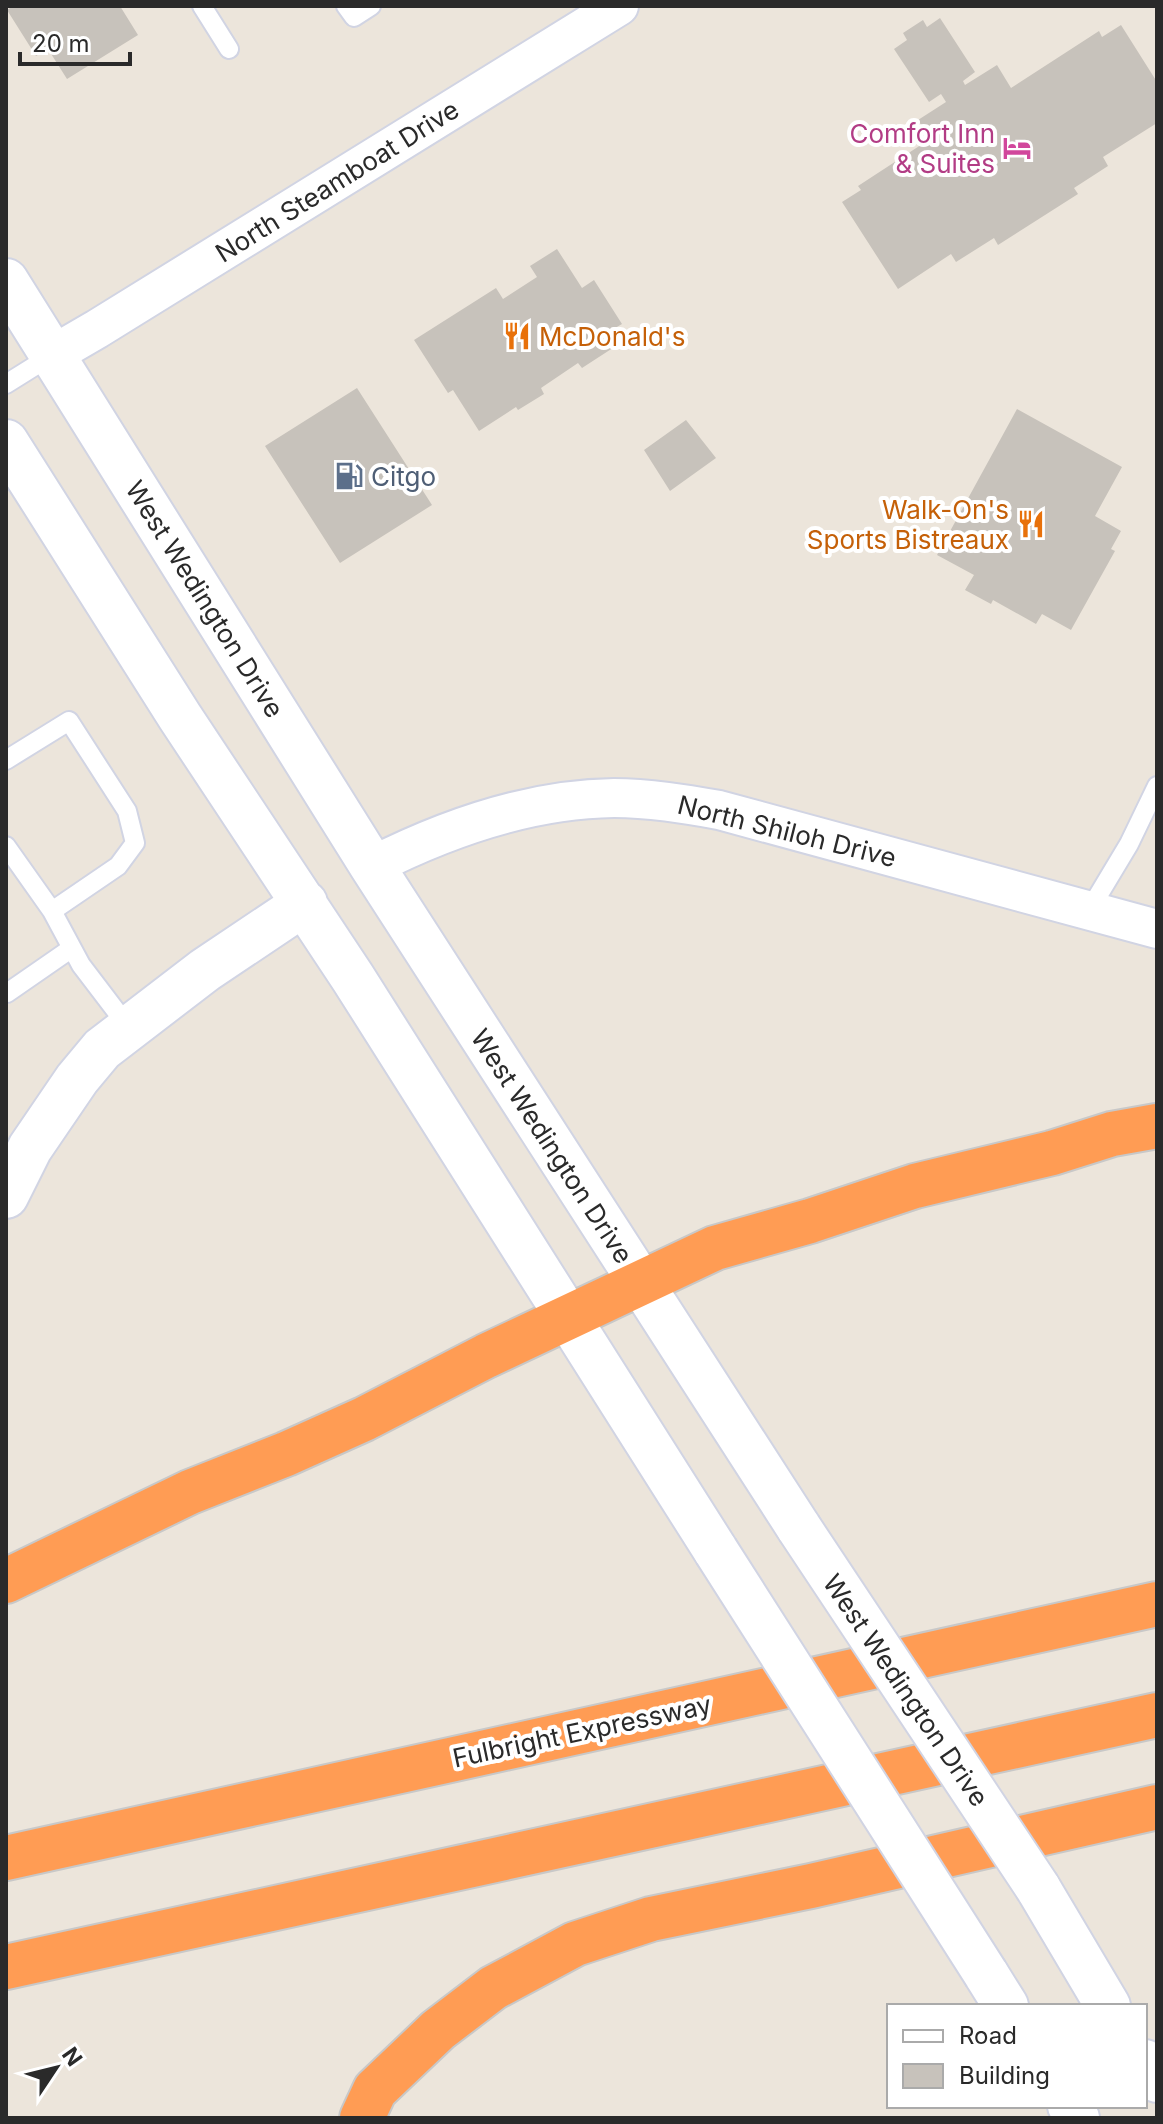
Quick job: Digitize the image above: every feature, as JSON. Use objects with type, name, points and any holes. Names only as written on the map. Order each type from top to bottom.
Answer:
[{"type":"highway","points":[[6,1581],[190,1492],[364,1419],[486,1356],[715,1248],[915,1186],[1052,1153],[1112,1134],[1157,1126]]},
{"type":"highway","name":"Fulbright Expressway","points":[[6,1858],[1157,1604]]},
{"type":"highway","points":[[6,1967],[1157,1715]]},
{"type":"highway","points":[[362,2118],[375,2090],[438,2030],[493,1988],[575,1944],[651,1919],[1157,1807]]},
{"type":"main road","name":"West Wedington Drive","points":[[6,281],[372,866],[799,1528],[1038,1888],[1107,2004]]},
{"type":"main road","points":[[6,442],[180,717],[305,903],[996,1990]]},
{"type":"main road","points":[[6,1196],[30,1148],[77,1079],[102,1049],[205,970],[305,903]]},
{"type":"street","name":"North Steamboat Drive","points":[[54,354],[619,6]]},
{"type":"street","name":"North Shiloh Drive","points":[[372,866],[425,840],[499,815],[567,801],[616,798],[673,802],[719,810],[1157,929]]},
{"type":"lane","points":[[202,6],[229,49]]},
{"type":"lane","points":[[346,6],[354,17],[371,6]]},
{"type":"lane","points":[[6,384],[54,354]]},
{"type":"lane","points":[[6,760],[69,721],[127,811],[135,843],[118,866],[52,911]]},
{"type":"lane","points":[[1090,909],[1129,844],[1157,786]]},
{"type":"lane","points":[[6,846],[52,911],[81,965],[129,1028]]},
{"type":"lane","points":[[6,994],[72,948]]},
{"type":"building","points":[[13,6],[120,6],[138,35],[67,79],[48,49],[36,56],[7,10]]},
{"type":"building","name":"Comfort Inn & Suites","points":[[940,18],[975,72],[963,81],[965,85],[997,65],[1011,88],[1099,31],[1102,37],[1121,25],[1157,82],[1157,123],[1103,157],[1108,166],[1074,188],[1078,194],[998,245],[994,238],[956,262],[951,254],[898,289],[842,202],[861,190],[858,186],[930,139],[918,120],[946,102],[941,94],[929,102],[894,49],[907,40],[903,33],[923,20],[927,27]]},
{"type":"building","name":"McDonald's","points":[[557,249],[582,288],[594,280],[622,324],[610,331],[619,344],[582,368],[578,363],[541,388],[544,394],[518,410],[516,407],[479,431],[453,390],[448,393],[414,340],[496,288],[503,299],[537,277],[530,266]]},
{"type":"building","name":"Citgo","points":[[357,388],[432,505],[340,563],[265,446]]},
{"type":"building","name":"Walk-On's Sports Bistreaux","points":[[1017,409],[1122,467],[1095,516],[1121,531],[1111,549],[1115,551],[1071,630],[1042,614],[1036,624],[993,600],[991,604],[965,590],[974,575],[937,555]]},
{"type":"building","points":[[686,420],[716,458],[670,491],[644,450]]},
{"type":"place","name":"Comfort Inn & Suites","points":[[1017,148]]},
{"type":"place","name":"McDonald's","points":[[517,336]]},
{"type":"place","name":"Citgo","points":[[349,476]]},
{"type":"place","name":"Walk-On's Sports Bistreaux","points":[[1031,524]]}]
